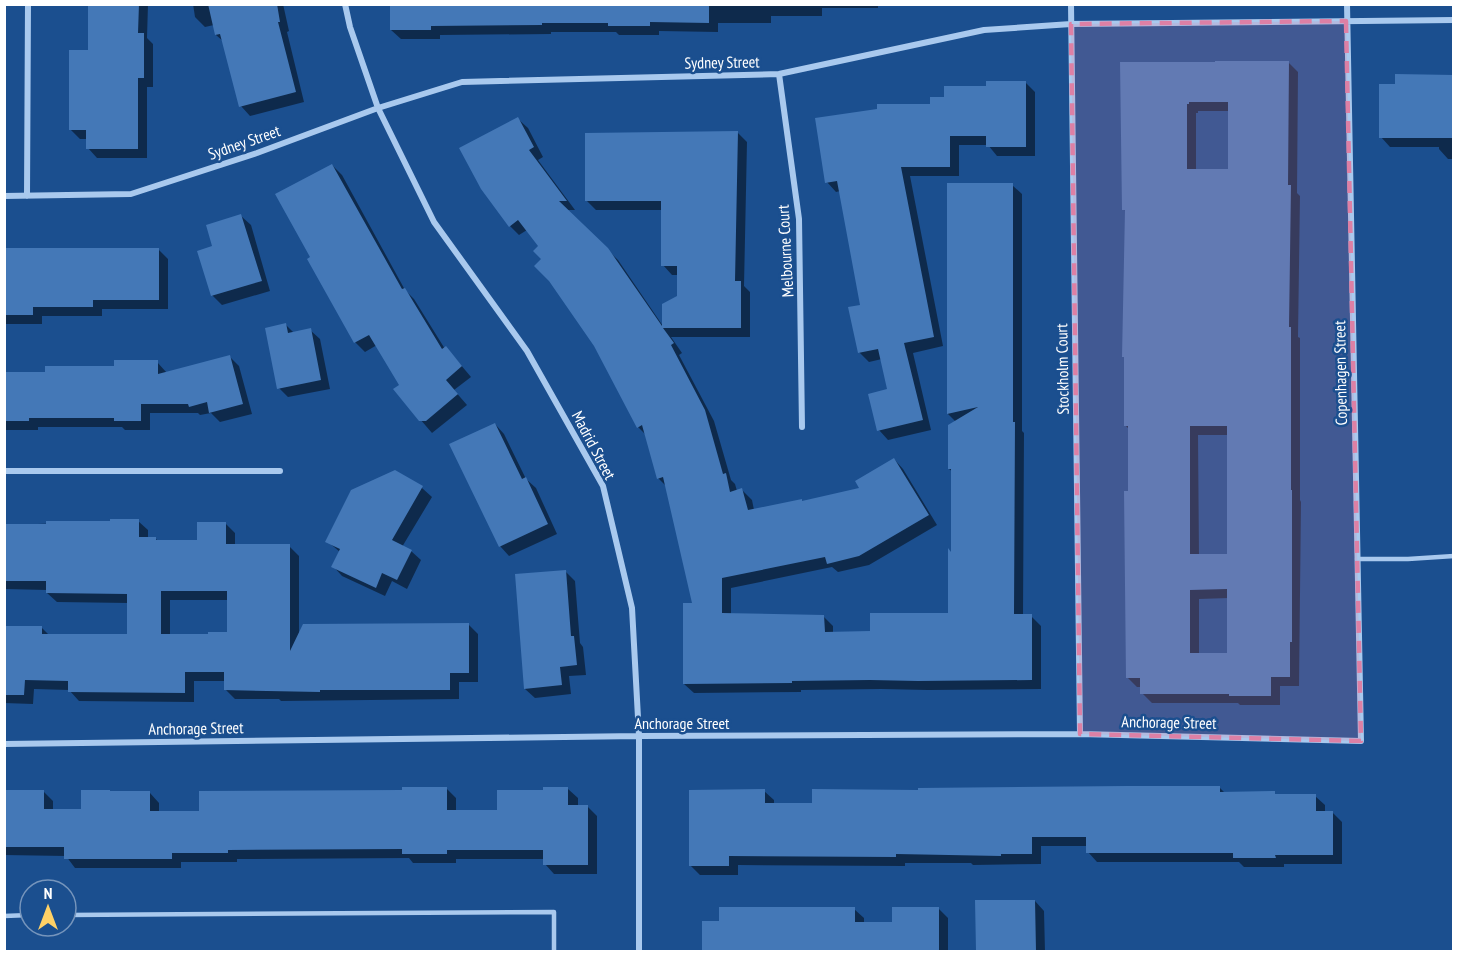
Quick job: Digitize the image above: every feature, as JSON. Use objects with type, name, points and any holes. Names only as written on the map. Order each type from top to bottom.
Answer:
[{"type":"street","points":[[27,196],[28,4]]},
{"type":"street","name":"Madrid Street","points":[[345,4],[350,27],[378,108],[434,222],[527,351],[603,486],[632,608],[639,736],[639,951]]},
{"type":"street","name":"Stockholm Court","points":[[1071,4],[1080,734]]},
{"type":"street","name":"Copenhagen Street","points":[[1347,4],[1360,741]]},
{"type":"street","name":"Sydney Street","points":[[4,196],[131,194],[257,153],[378,108],[462,82],[779,74],[984,30],[1071,24],[1454,20]]},
{"type":"street","name":"Melbourne Court","points":[[779,74],[799,219],[802,427]]},
{"type":"street","points":[[4,471],[280,471]]},
{"type":"street","name":"Anchorage Street","points":[[4,744],[639,736],[1080,734],[1360,741]]},
{"type":"lane","points":[[1357,559],[1454,556]]},
{"type":"lane","points":[[78,915],[554,912],[554,951]]},
{"type":"highlighted area","points":[[1346,21],[1361,741],[1080,734],[1071,24]]},
{"type":"building","points":[[88,4],[139,4],[138,33],[144,33],[144,78],[138,78],[138,149],[86,149],[86,130],[69,130],[69,50],[88,50]]},
{"type":"building","points":[[208,4],[277,4],[280,22],[278,22],[296,92],[239,107],[220,34],[215,35]]},
{"type":"building","points":[[390,4],[709,4],[709,23],[650,22],[650,26],[608,26],[608,23],[542,23],[542,25],[431,26],[431,30],[390,30]]},
{"type":"building","points":[[1289,61],[1292,642],[1290,642],[1290,677],[1271,677],[1271,696],[1140,694],[1140,678],[1126,678],[1124,491],[1128,491],[1128,426],[1124,426],[1124,357],[1122,357],[1125,210],[1122,210],[1120,62]],"holes":[[[1189,102],[1228,102],[1228,169],[1187,169],[1187,104]],[[1190,426],[1227,426],[1227,554],[1190,554]],[[1227,589],[1227,653],[1190,653],[1190,590]]]},
{"type":"building","points":[[1395,74],[1454,75],[1454,138],[1379,138],[1379,84],[1395,84]]},
{"type":"building","points":[[986,81],[1026,81],[1026,147],[986,147],[986,136],[950,136],[950,167],[901,167],[934,337],[904,343],[923,420],[877,431],[868,394],[887,389],[878,349],[858,353],[848,307],[860,305],[837,181],[825,183],[815,118],[877,109],[877,104],[930,104],[930,97],[944,97],[944,86],[986,86]]},
{"type":"building","points":[[518,117],[534,147],[529,150],[567,201],[559,201],[608,248],[662,326],[662,304],[677,296],[677,266],[661,266],[661,201],[585,201],[585,133],[738,131],[735,281],[741,281],[741,328],[663,328],[674,343],[671,345],[705,410],[730,492],[742,488],[748,510],[802,499],[802,501],[859,488],[855,481],[894,458],[929,515],[859,556],[827,564],[825,557],[722,578],[722,613],[824,615],[825,632],[870,631],[870,613],[948,613],[951,469],[948,469],[948,425],[978,407],[947,414],[947,183],[1013,183],[1014,614],[1032,614],[1032,680],[870,680],[683,684],[683,603],[692,603],[663,477],[657,479],[642,425],[637,428],[594,346],[549,281],[534,266],[541,259],[533,251],[538,246],[518,220],[509,227],[481,189],[459,148]]},
{"type":"building","points":[[332,164],[402,289],[405,288],[442,349],[446,346],[462,366],[446,380],[458,394],[426,421],[419,421],[393,389],[399,385],[369,335],[354,343],[307,259],[310,257],[275,194]]},
{"type":"building","points":[[241,214],[262,281],[211,296],[197,251],[212,246],[206,225]]},
{"type":"building","points":[[4,248],[159,248],[159,300],[93,300],[93,307],[33,307],[33,315],[4,315]]},
{"type":"building","points":[[286,323],[288,333],[311,328],[321,380],[277,389],[265,328]]},
{"type":"building","points":[[230,355],[243,404],[209,413],[207,402],[189,407],[188,404],[141,404],[141,421],[114,421],[114,418],[29,418],[29,421],[4,421],[4,372],[45,372],[45,366],[114,366],[114,360],[158,360],[158,374]]},
{"type":"building","points":[[495,423],[522,479],[526,477],[548,524],[499,547],[449,444]]},
{"type":"building","points":[[395,470],[423,486],[392,540],[412,550],[397,580],[382,573],[376,588],[331,567],[340,549],[325,542],[351,490]]},
{"type":"building","points":[[110,519],[139,519],[139,537],[156,537],[156,540],[197,540],[197,522],[226,522],[226,544],[290,544],[290,651],[303,624],[469,623],[469,673],[450,673],[450,690],[320,690],[320,692],[224,690],[224,672],[185,672],[185,693],[68,692],[68,681],[25,680],[24,695],[4,695],[4,626],[42,626],[42,634],[127,634],[127,594],[46,593],[46,581],[4,581],[4,524],[46,524],[46,521],[110,521]],"holes":[[[161,591],[227,591],[227,632],[161,634]]]},
{"type":"building","points":[[566,570],[571,636],[574,636],[577,665],[560,667],[562,685],[524,689],[515,574]]},
{"type":"building","points":[[1220,786],[1220,792],[1275,791],[1275,794],[1316,794],[1316,811],[1333,811],[1333,855],[1233,858],[1233,853],[1086,853],[1086,837],[1032,837],[1032,854],[1001,854],[1001,856],[896,854],[896,857],[729,856],[729,866],[689,866],[689,790],[765,789],[765,803],[812,803],[812,789],[918,790],[918,788]]},
{"type":"building","points":[[402,787],[447,787],[447,810],[497,810],[497,790],[543,790],[543,787],[568,787],[568,805],[588,805],[588,865],[543,865],[543,850],[447,850],[447,854],[402,854],[402,849],[228,850],[228,853],[172,853],[172,859],[64,859],[64,847],[4,847],[4,790],[44,790],[44,809],[81,809],[81,790],[150,791],[150,811],[199,811],[199,791],[402,790]]},
{"type":"building","points":[[975,900],[1035,900],[1036,951],[976,951]]},
{"type":"building","points":[[719,907],[855,907],[855,922],[892,922],[892,907],[939,907],[939,951],[702,951],[702,921],[719,921]]}]
